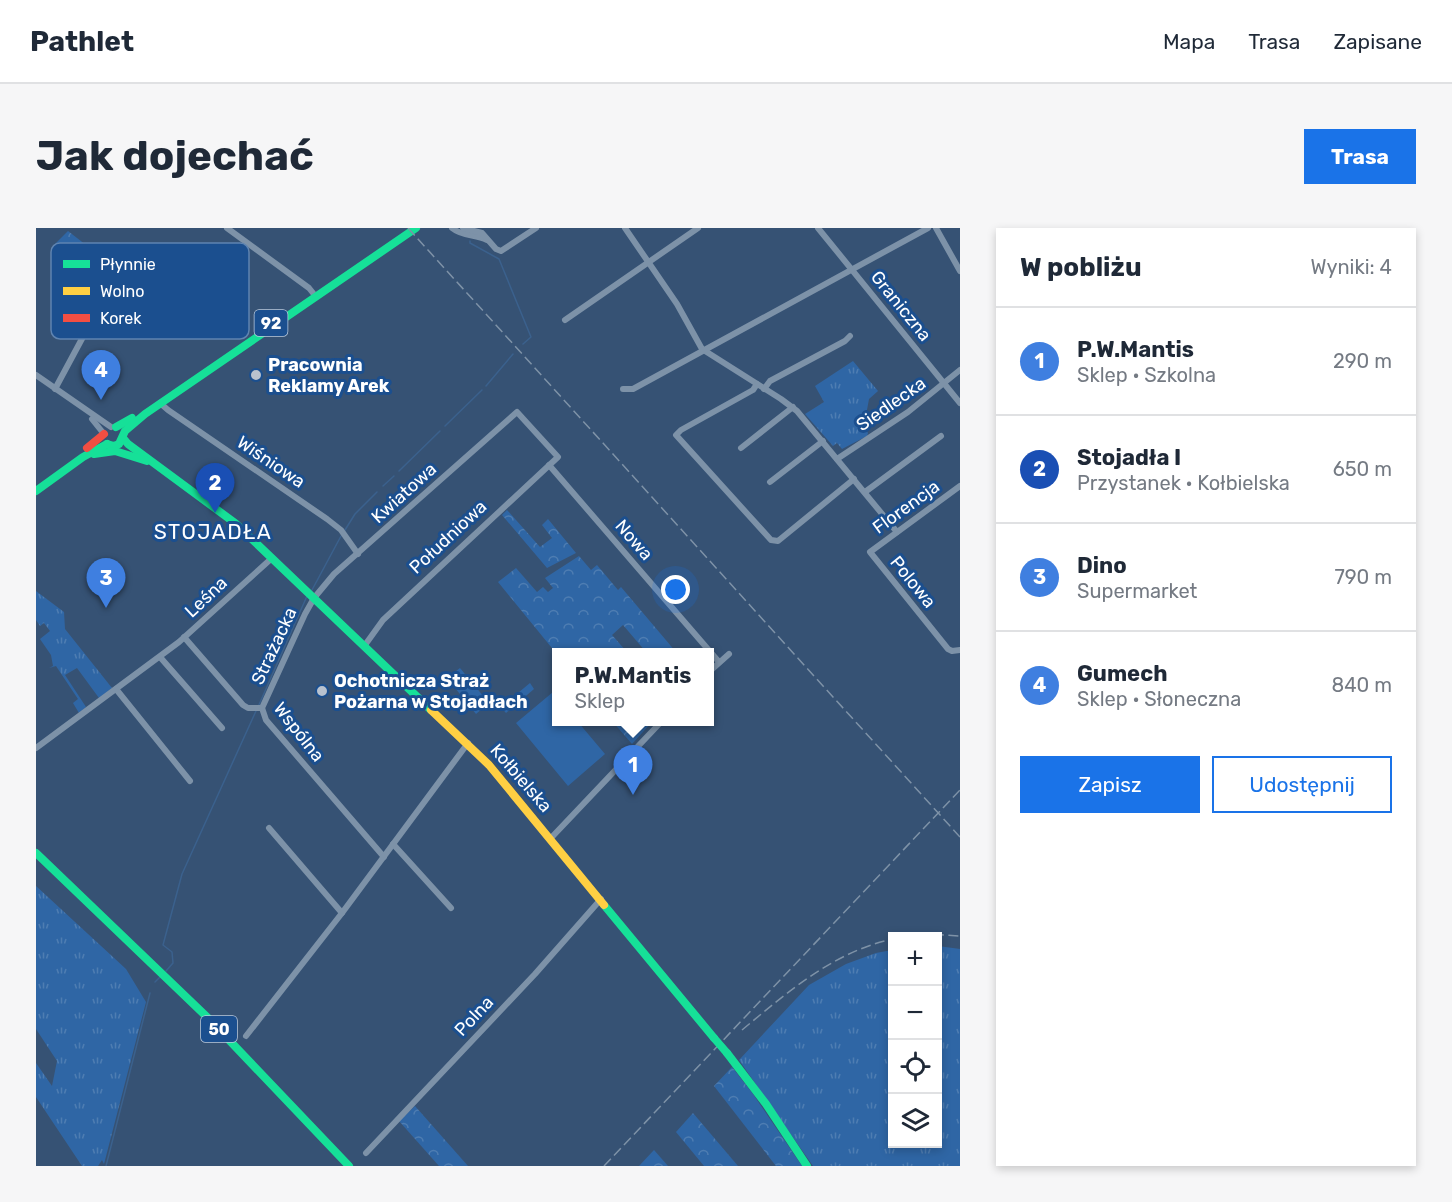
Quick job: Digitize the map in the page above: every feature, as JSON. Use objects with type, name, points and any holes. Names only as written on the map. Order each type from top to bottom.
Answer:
[{"type":"main road","name":"92","points":[[249,337],[409,228]]},
{"type":"main road","name":"92","points":[[36,491],[88,453],[112,445],[138,419],[160,403],[416,228]]},
{"type":"main road","name":"92","points":[[36,484],[96,442],[109,430],[133,417],[246,339]]},
{"type":"main road","name":"Kołbielska","points":[[109,430],[123,436],[151,462],[226,515],[468,743],[510,787],[727,1053],[766,1104],[807,1166]]},
{"type":"main road","points":[[109,430],[104,439],[112,445]]},
{"type":"main road","name":"Kołbielska","points":[[112,445],[151,462]]},
{"type":"main road","points":[[65,471],[90,456],[108,450],[124,452],[151,462]]},
{"type":"main road","name":"50","points":[[36,853],[209,1019],[348,1166]]},
{"type":"street","points":[[227,228],[247,243]]},
{"type":"street","points":[[452,228],[462,235],[480,237],[488,241]]},
{"type":"street","points":[[463,228],[482,233],[498,251],[503,251],[536,228]]},
{"type":"street","points":[[625,228],[678,304],[704,351],[793,407],[897,532]]},
{"type":"street","points":[[565,320],[698,228]]},
{"type":"street","name":"Graniczna","points":[[818,228],[960,404]]},
{"type":"street","points":[[623,389],[633,389],[928,228]]},
{"type":"street","points":[[936,228],[960,271]]},
{"type":"street","points":[[249,245],[313,293]]},
{"type":"street","points":[[764,388],[770,381],[845,341],[850,336]]},
{"type":"street","points":[[56,389],[81,339]]},
{"type":"street","name":"Siedlecka","points":[[837,459],[908,412],[960,370]]},
{"type":"street","points":[[36,375],[109,430]]},
{"type":"street","points":[[757,384],[753,390],[676,435],[771,540],[778,541],[854,479]]},
{"type":"street","name":"Wiśniowa","points":[[160,403],[302,501],[343,533],[358,554]]},
{"type":"street","points":[[741,448],[793,407]]},
{"type":"street","name":"Kwiatowa","points":[[311,595],[517,412],[558,457]]},
{"type":"street","points":[[865,492],[941,436]]},
{"type":"street","points":[[770,482],[823,441]]},
{"type":"street","name":"Południowa","points":[[365,645],[382,620],[558,457]]},
{"type":"street","name":"Nowa","points":[[549,465],[707,648]]},
{"type":"street","name":"Florencja","points":[[870,552],[960,486]]},
{"type":"street","name":"Polowa","points":[[870,552],[948,649],[960,650]]},
{"type":"street","name":"Leśna","points":[[36,748],[184,638],[272,558]]},
{"type":"street","name":"Strażacka","points":[[259,708],[311,595]]},
{"type":"street","name":"Wspólna","points":[[184,638],[243,705],[248,708],[259,708],[266,720],[384,857]]},
{"type":"street","points":[[714,667],[729,654]]},
{"type":"street","name":"Nowa","points":[[714,656],[719,662]]},
{"type":"street","points":[[160,657],[222,728]]},
{"type":"street","points":[[116,689],[189,780]]},
{"type":"street","points":[[551,838],[657,726]]},
{"type":"street","points":[[246,1036],[342,913],[468,743]]},
{"type":"street","points":[[269,828],[342,913]]},
{"type":"street","points":[[393,844],[451,908]]},
{"type":"street","name":"Polna","points":[[366,1153],[535,974],[601,899]]},
{"type":"green space","points":[[68,231],[83,243],[56,243]]},
{"type":"green space","points":[[853,361],[878,391],[869,399],[864,426],[868,433],[867,436],[842,449],[837,443],[833,446],[805,414],[824,402],[815,386]]},
{"type":"green space","points":[[507,510],[540,547],[552,538],[542,525],[548,519],[576,553],[547,568],[502,515]]},
{"type":"green space","points":[[579,556],[591,570],[597,565],[618,590],[621,587],[673,648],[643,648],[623,625],[612,635],[623,648],[552,648],[498,582],[516,568],[537,592],[543,587],[548,592],[553,588],[545,578]]},
{"type":"green space","points":[[36,591],[64,612],[65,629],[112,688],[99,698],[77,668],[65,675],[86,707],[79,713],[73,703],[78,699],[56,666],[49,668],[53,666],[51,655],[40,639],[50,631],[44,623],[40,626],[36,620]]},
{"type":"green space","points":[[460,668],[489,703],[476,714],[447,678]]},
{"type":"green space","points":[[530,683],[534,689],[506,713],[501,707]]},
{"type":"green space","points":[[552,693],[552,726],[581,726],[605,754],[568,786],[516,723]]},
{"type":"green space","points":[[616,726],[648,726],[632,744]]},
{"type":"green space","points":[[36,886],[126,969],[146,1002],[104,1164],[102,1160],[98,1166],[82,1166],[36,1097],[36,1063],[52,1086],[57,1061],[36,1029]]},
{"type":"green space","points":[[942,947],[960,949],[960,1166],[813,1166],[739,1060],[809,985],[846,964],[888,951],[888,1148],[942,1148]]},
{"type":"green space","points":[[732,1067],[802,1166],[776,1166],[714,1086]]},
{"type":"green space","points":[[415,1106],[468,1166],[439,1166],[399,1121]]},
{"type":"green space","points":[[693,1113],[738,1166],[704,1166],[676,1132]]},
{"type":"green space","points":[[654,1150],[668,1166],[639,1166]]},
{"type":"waterway","points":[[470,241],[499,259],[531,337],[523,344]]},
{"type":"waterway","points":[[486,386],[513,354]]},
{"type":"waterway","points":[[445,426],[482,390]]},
{"type":"waterway","points":[[399,471],[440,431]]},
{"type":"waterway","points":[[383,486],[394,476]]},
{"type":"waterway","points":[[345,530],[355,514],[377,492]]},
{"type":"waterway","points":[[312,590],[341,536]]},
{"type":"waterway","points":[[258,707],[307,596]]},
{"type":"waterway","points":[[166,971],[173,963],[172,952],[163,945],[182,874],[256,711]]},
{"type":"waterway","points":[[155,982],[160,977]]},
{"type":"waterway","points":[[106,1166],[150,993]]},
{"type":"railway","points":[[408,228],[960,837]]},
{"type":"railway","points":[[604,1166],[960,790]]},
{"type":"railway","points":[[942,935],[960,936]]},
{"type":"railway","points":[[742,1030],[812,975],[850,954],[888,940]]},
{"type":"traffic: fast","points":[[107,444],[114,446],[119,444],[125,431],[145,414],[416,228]]},
{"type":"traffic: fast","points":[[116,427],[132,418]]},
{"type":"traffic: fast","points":[[123,438],[235,523],[431,710]]},
{"type":"traffic: fast","points":[[36,491],[83,457],[107,444]]},
{"type":"traffic: fast","points":[[94,454],[115,451],[147,461]]},
{"type":"traffic: fast","points":[[36,853],[209,1019],[349,1166]]},
{"type":"traffic: fast","points":[[604,905],[714,1038]]},
{"type":"traffic: fast","points":[[714,1038],[727,1053]]},
{"type":"traffic: fast","points":[[727,1053],[766,1104],[807,1166]]},
{"type":"traffic: slow","points":[[431,710],[489,765],[604,905]]},
{"type":"traffic: jam","points":[[87,448],[104,434]]},
{"type":"place","name":"Pracownia Reklamy Arek","points":[[256,375]]},
{"type":"place","name":"Gumech","points":[[101,400]]},
{"type":"place","name":"Stojadła I","points":[[215,513]]},
{"type":"place","name":"Dino","points":[[106,608]]},
{"type":"place","name":"Ochotnicza Straż Pożarna w Stojadłach","points":[[322,691]]},
{"type":"place","name":"P.W.Mantis","points":[[633,795]]},
{"type":"district","name":"STOJADŁA","points":[[213,532]]}]
